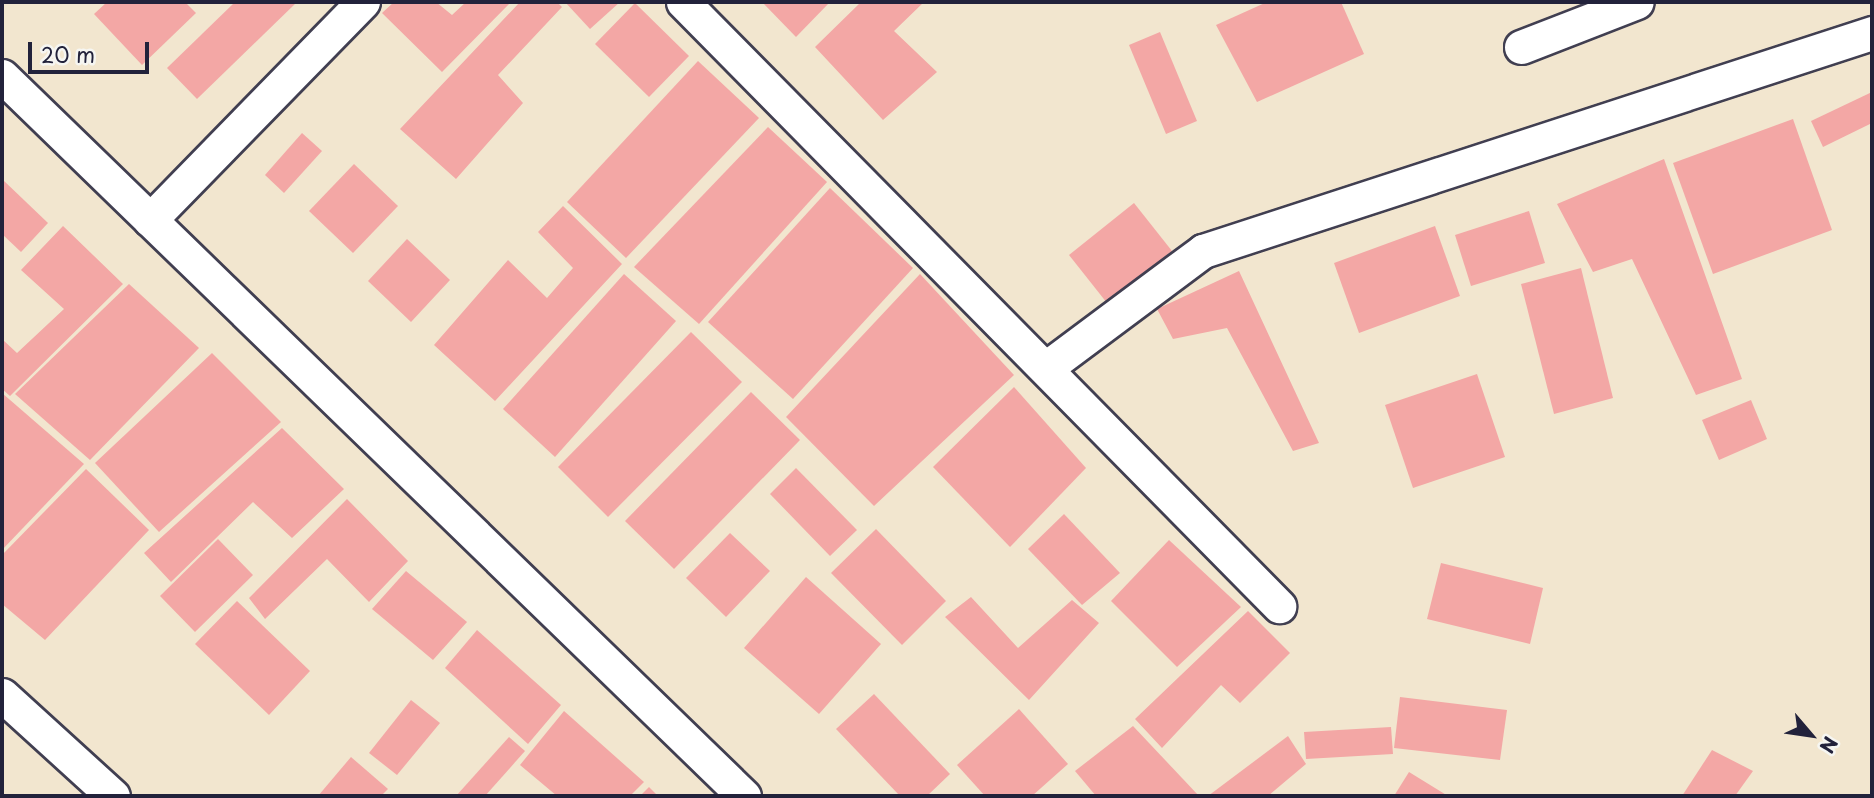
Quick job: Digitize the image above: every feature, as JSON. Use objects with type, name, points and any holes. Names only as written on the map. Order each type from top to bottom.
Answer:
[{"type":"street","points":[[150,220],[363,2]]},
{"type":"street","points":[[683,2],[1279,606]]},
{"type":"street","points":[[1521,47],[1637,2]]},
{"type":"street","points":[[1046,368],[1203,251],[1872,33]]},
{"type":"street","points":[[2,76],[744,796]]},
{"type":"street","points":[[2,695],[113,796]]},
{"type":"building","points":[[107,2],[185,2],[196,13],[142,65],[94,14]]},
{"type":"building","points":[[235,2],[297,2],[197,99],[167,68]]},
{"type":"building","points":[[394,2],[436,2],[452,15],[466,2],[511,2],[442,72],[382,13]]},
{"type":"building","points":[[520,2],[557,2],[562,7],[498,75],[523,103],[456,179],[400,129]]},
{"type":"building","points":[[565,2],[620,2],[590,29]]},
{"type":"building","points":[[762,2],[830,2],[796,37]]},
{"type":"building","points":[[861,2],[924,2],[894,31],[937,72],[883,120],[815,47]]},
{"type":"building","points":[[1267,2],[1341,2],[1364,54],[1257,102],[1216,25]]},
{"type":"building","points":[[635,3],[689,56],[649,97],[595,44]]},
{"type":"building","points":[[1160,32],[1197,121],[1166,134],[1129,45]]},
{"type":"building","points":[[698,61],[759,118],[626,258],[567,202]]},
{"type":"building","points":[[1872,92],[1872,123],[1823,147],[1811,121]]},
{"type":"building","points":[[1793,119],[1832,230],[1713,274],[1673,163]]},
{"type":"building","points":[[768,127],[827,182],[699,324],[634,267]]},
{"type":"building","points":[[302,133],[322,151],[284,193],[265,175]]},
{"type":"building","points":[[1664,159],[1742,379],[1696,395],[1632,259],[1593,272],[1557,204]]},
{"type":"building","points":[[354,164],[398,206],[353,253],[309,211]]},
{"type":"building","points":[[2,179],[48,223],[21,252],[2,234]]},
{"type":"building","points":[[830,188],[913,268],[793,399],[708,322]]},
{"type":"building","points":[[1134,203],[1172,251],[1107,303],[1069,255]]},
{"type":"building","points":[[563,206],[622,264],[495,401],[434,345],[508,260],[547,298],[573,268],[538,232]]},
{"type":"building","points":[[1529,211],[1545,263],[1471,286],[1455,235]]},
{"type":"building","points":[[63,226],[123,284],[10,396],[2,389],[2,339],[17,353],[64,309],[21,270]]},
{"type":"building","points":[[1435,226],[1460,296],[1359,333],[1334,263]]},
{"type":"building","points":[[407,239],[450,280],[411,322],[368,281]]},
{"type":"building","points":[[1581,268],[1613,398],[1554,414],[1521,284]]},
{"type":"building","points":[[1239,271],[1319,443],[1293,451],[1227,328],[1173,339],[1157,309]]},
{"type":"building","points":[[624,274],[676,321],[555,457],[503,409]]},
{"type":"building","points":[[920,274],[1014,375],[874,506],[786,417]]},
{"type":"building","points":[[129,284],[199,348],[90,460],[15,394]]},
{"type":"building","points":[[691,332],[742,382],[608,517],[558,467]]},
{"type":"building","points":[[212,353],[281,422],[159,532],[95,463]]},
{"type":"building","points":[[1477,374],[1505,457],[1413,488],[1385,405]]},
{"type":"building","points":[[1014,387],[1086,468],[1010,547],[933,467]]},
{"type":"building","points":[[751,392],[800,440],[674,569],[625,521]]},
{"type":"building","points":[[2,393],[84,464],[2,550]]},
{"type":"building","points":[[1751,400],[1767,439],[1719,460],[1702,420]]},
{"type":"building","points":[[282,428],[344,489],[292,538],[253,502],[171,582],[144,553]]},
{"type":"building","points":[[796,468],[857,530],[830,556],[770,494]]},
{"type":"building","points":[[86,469],[149,530],[45,640],[2,604],[2,555]]},
{"type":"building","points":[[347,499],[408,561],[369,602],[327,559],[265,619],[249,598]]},
{"type":"building","points":[[1064,514],[1120,573],[1082,605],[1028,549]]},
{"type":"building","points":[[876,529],[946,601],[902,645],[831,573]]},
{"type":"building","points":[[730,533],[770,571],[726,617],[686,578]]},
{"type":"building","points":[[218,539],[253,575],[195,632],[160,596]]},
{"type":"building","points":[[1169,540],[1241,607],[1177,667],[1111,601]]},
{"type":"building","points":[[1441,563],[1543,588],[1530,644],[1427,619]]},
{"type":"building","points":[[406,571],[467,622],[433,660],[372,609]]},
{"type":"building","points":[[806,577],[881,644],[819,714],[744,648]]},
{"type":"building","points":[[971,597],[1018,648],[1072,600],[1099,623],[1029,700],[945,617]]},
{"type":"building","points":[[237,601],[310,671],[269,715],[195,644]]},
{"type":"building","points":[[1248,611],[1290,653],[1240,703],[1221,685],[1162,748],[1135,719]]},
{"type":"building","points":[[477,630],[561,705],[528,744],[445,668]]},
{"type":"building","points":[[874,694],[950,774],[927,796],[900,796],[836,729]]},
{"type":"building","points":[[1400,697],[1507,710],[1500,760],[1394,748]]},
{"type":"building","points":[[411,700],[440,723],[397,775],[369,753]]},
{"type":"building","points":[[1019,709],[1068,764],[1032,796],[985,796],[957,765]]},
{"type":"building","points":[[564,711],[644,782],[630,796],[557,796],[520,765]]},
{"type":"building","points":[[1133,726],[1199,796],[1096,796],[1075,771]]},
{"type":"building","points":[[1391,727],[1393,754],[1306,759],[1304,732]]},
{"type":"building","points":[[1288,736],[1306,764],[1268,796],[1208,796]]},
{"type":"building","points":[[509,737],[525,751],[485,796],[456,796]]},
{"type":"building","points":[[1712,750],[1753,771],[1735,796],[1682,796]]},
{"type":"building","points":[[351,757],[388,789],[381,796],[318,796]]},
{"type":"building","points":[[1409,772],[1448,796],[1394,796]]},
{"type":"building","points":[[649,787],[658,796],[640,796]]}]
